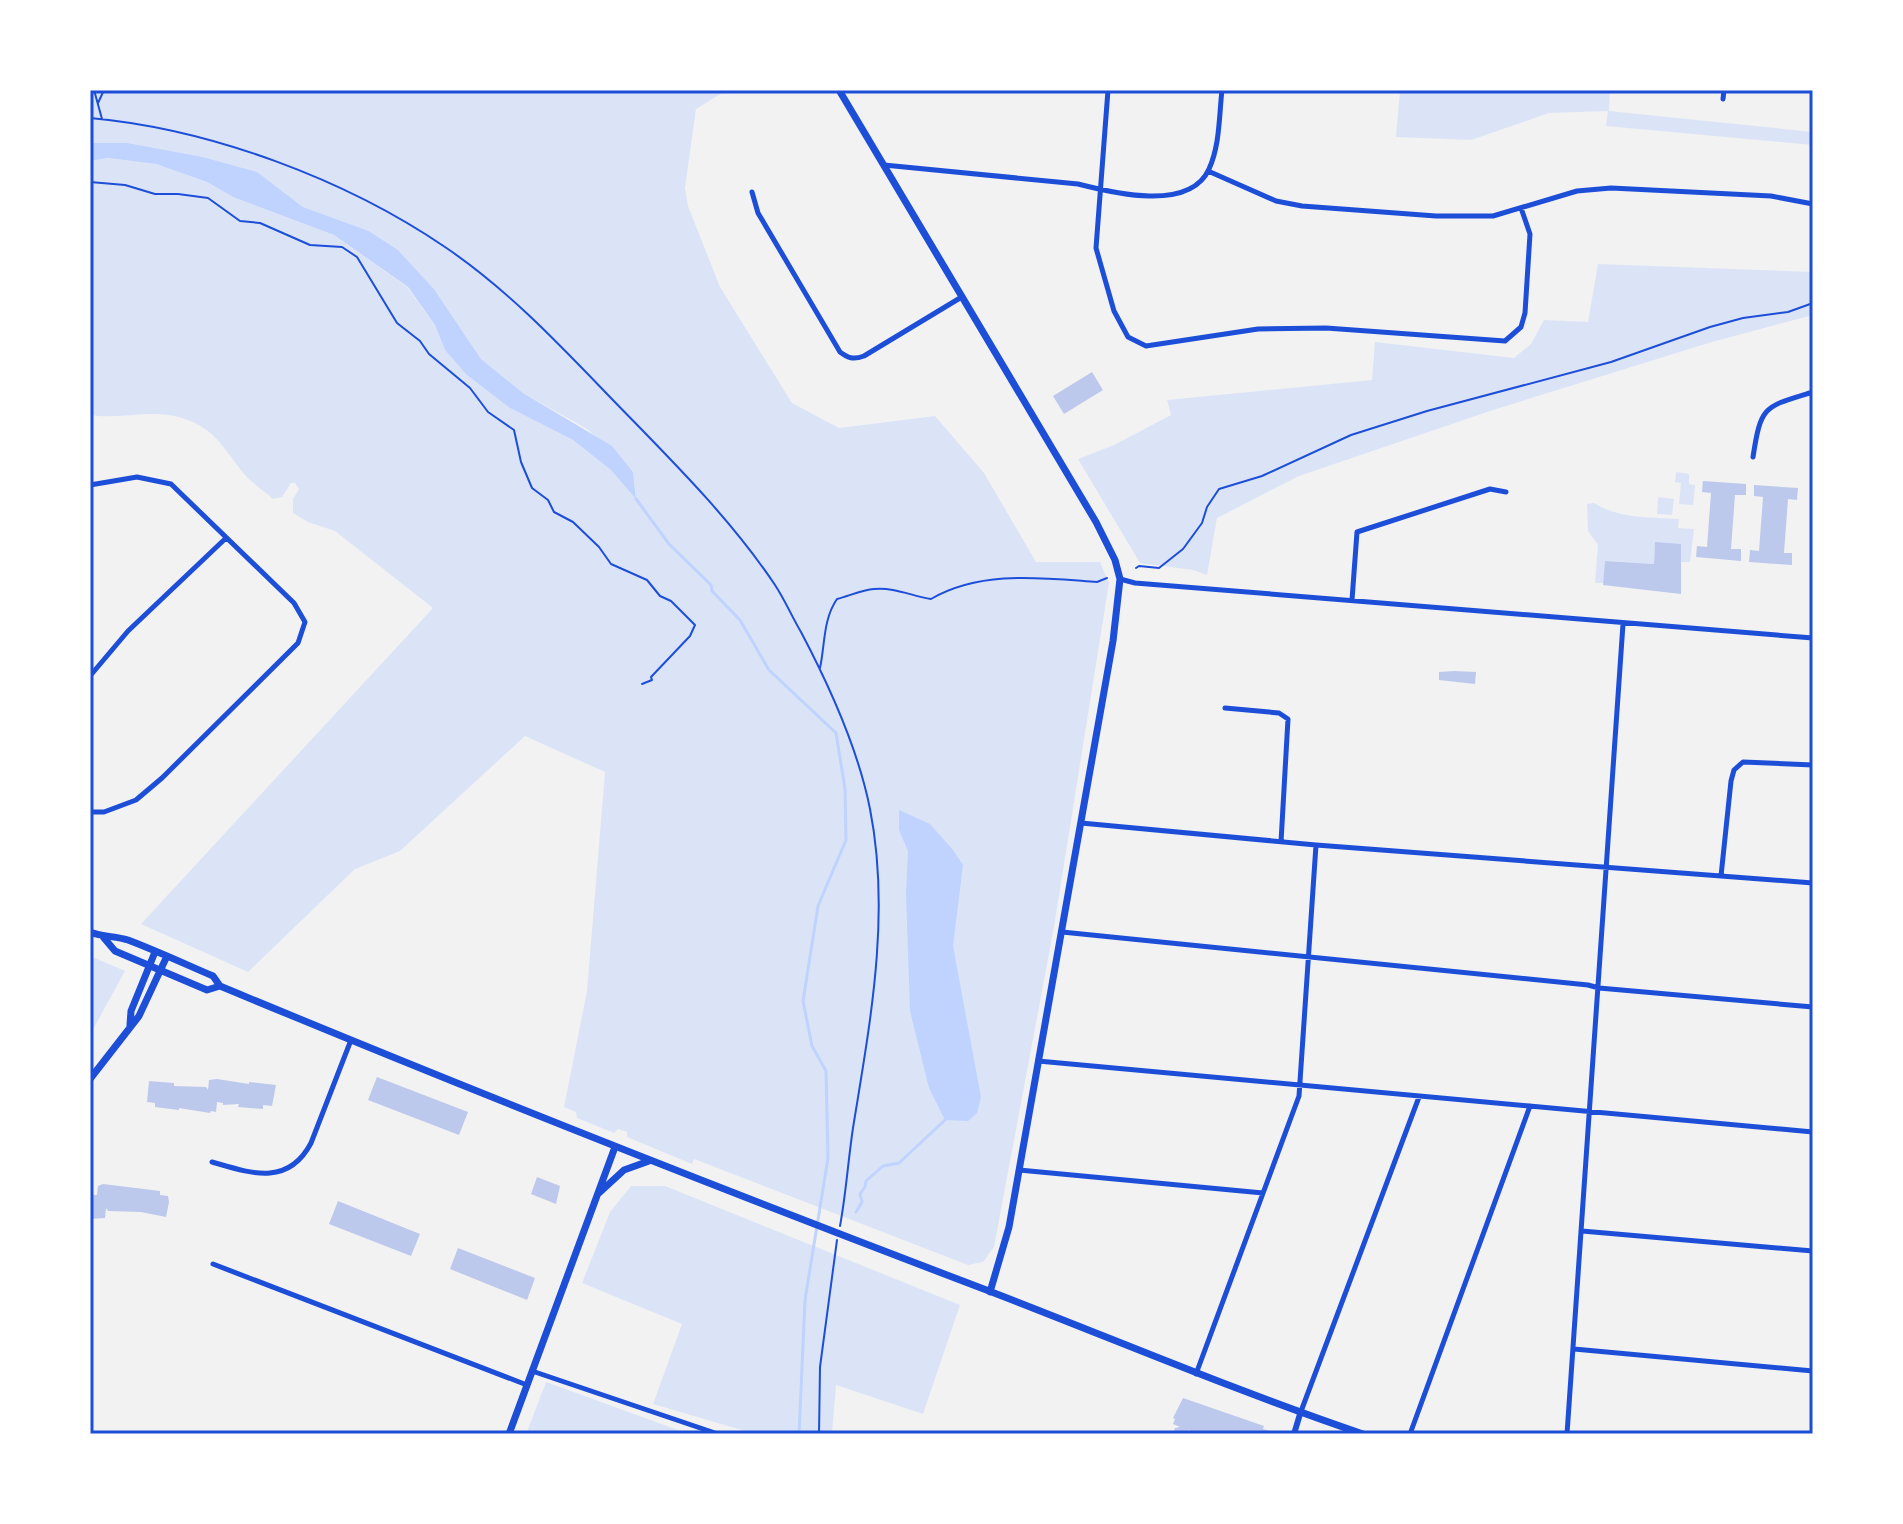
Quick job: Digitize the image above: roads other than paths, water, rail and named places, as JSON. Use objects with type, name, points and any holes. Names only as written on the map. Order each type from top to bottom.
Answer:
[{"type":"main road","points":[[839,90],[1096,522],[1115,560],[1120,579],[1113,641],[1009,1227],[990,1292]]},
{"type":"main road","points":[[90,932],[104,938],[123,938],[213,976],[220,986],[779,1212],[1196,1375],[1363,1434]]},
{"type":"main road","points":[[104,938],[115,951],[207,990],[220,986]]},
{"type":"main road","points":[[130,1025],[131,1011],[155,952]]},
{"type":"main road","points":[[90,1079],[139,1016],[167,956]]},
{"type":"main road","points":[[509,1434],[615,1147]]},
{"type":"main road","points":[[598,1194],[624,1170],[650,1161]]},
{"type":"street","points":[[1108,90],[1096,248],[1106,287],[1128,337],[1146,346],[1258,329],[1326,328],[1505,341],[1521,327],[1525,313],[1530,234],[1521,208]]},
{"type":"street","points":[[883,165],[1078,184],[1099,190],[1162,197],[1186,191],[1203,179],[1208,171],[1216,150],[1222,90]]},
{"type":"street","points":[[1723,99],[1724,90]]},
{"type":"street","points":[[1208,171],[1276,201],[1302,206],[1436,216],[1493,216],[1577,191],[1611,188],[1771,196],[1813,204]]},
{"type":"street","points":[[752,192],[758,213],[840,352],[847,358],[864,356],[960,298]]},
{"type":"street","points":[[1753,457],[1759,420],[1771,405],[1813,392]]},
{"type":"street","points":[[90,485],[137,477],[171,484],[294,603],[305,622],[298,643],[162,778],[136,800],[104,812],[90,812]]},
{"type":"street","points":[[1352,600],[1357,532],[1490,489],[1506,492]]},
{"type":"street","points":[[90,676],[128,631],[226,538]]},
{"type":"street","points":[[1120,579],[1135,583],[1813,638]]},
{"type":"street","points":[[1567,1434],[1623,624]]},
{"type":"street","points":[[1225,708],[1279,713],[1288,719],[1281,842]]},
{"type":"street","points":[[1721,876],[1734,770],[1743,762],[1813,765]]},
{"type":"street","points":[[1081,823],[1606,869],[1813,883]]},
{"type":"street","points":[[1196,1375],[1299,1096],[1316,845]]},
{"type":"street","points":[[1062,932],[1813,1007]]},
{"type":"street","points":[[212,1162],[267,1174],[285,1169],[300,1158],[311,1143],[351,1040]]},
{"type":"street","points":[[1038,1061],[1813,1132]]},
{"type":"street","points":[[1294,1434],[1419,1097]]},
{"type":"street","points":[[1410,1434],[1530,1106]]},
{"type":"street","points":[[1019,1170],[1263,1193]]},
{"type":"street","points":[[1582,1231],[1813,1251]]},
{"type":"street","points":[[213,1264],[527,1385]]},
{"type":"street","points":[[1574,1349],[1813,1371]]},
{"type":"street","points":[[532,1371],[718,1434]]},
{"type":"water","points":[[90,143],[128,143],[203,157],[257,172],[303,207],[369,231],[398,250],[434,289],[481,359],[523,393],[612,446],[633,472],[636,499],[611,470],[573,440],[510,408],[467,375],[445,350],[435,325],[408,287],[334,235],[156,164],[108,158],[90,161]]},
{"type":"water","points":[[899,810],[930,824],[963,865],[953,946],[981,1097],[977,1113],[968,1121],[945,1120],[929,1088],[910,1011],[906,894],[908,851],[899,830]]},
{"type":"waterway","points":[[636,499],[669,544],[711,585],[712,591],[740,620],[769,670],[836,733],[845,789],[846,840],[818,906],[803,1001],[812,1046],[826,1071],[828,1158],[805,1300],[799,1434]]},
{"type":"waterway","points":[[856,1212],[862,1202],[860,1194],[866,1181],[883,1166],[899,1163],[945,1120]]}]
